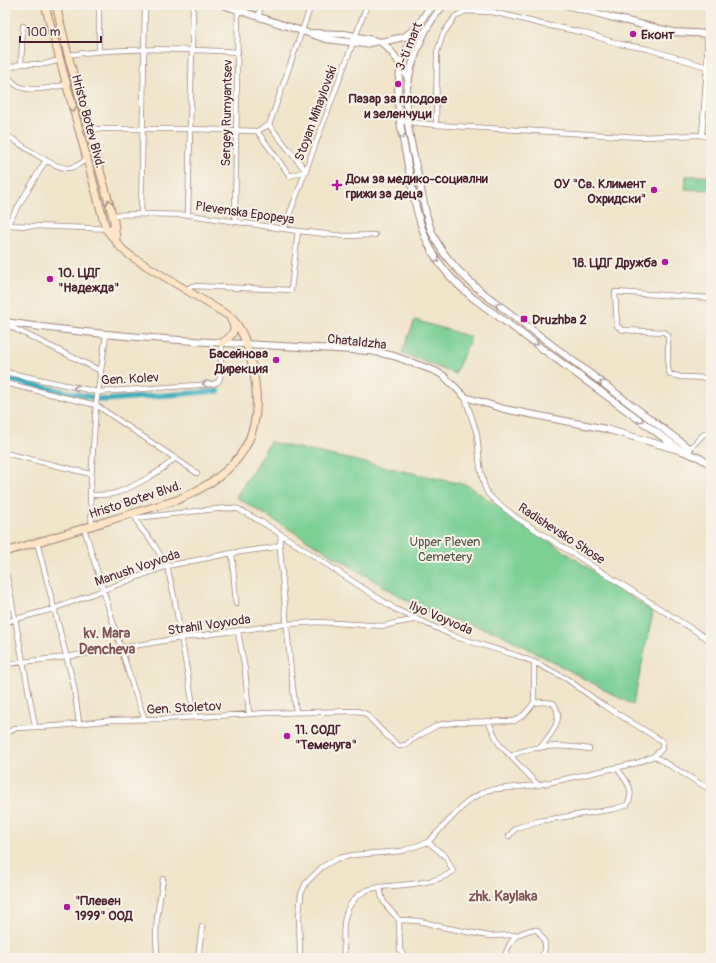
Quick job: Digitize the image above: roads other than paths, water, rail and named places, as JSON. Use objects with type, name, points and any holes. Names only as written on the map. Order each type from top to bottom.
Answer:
[{"type":"main road","name":"Hristo Botev Blvd.","points":[[5,552],[84,528],[134,516],[202,489],[223,474],[243,452],[251,433],[257,405],[255,380],[246,344],[238,325],[229,316],[132,257],[122,249],[106,229],[45,5]]},
{"type":"main road","name":"Hristo Botev Blvd.","points":[[56,5],[68,55],[116,229],[116,240]]},
{"type":"main road","points":[[91,177],[101,174]]},
{"type":"main road","points":[[222,343],[230,338],[234,331],[233,323],[229,316]]},
{"type":"street","points":[[99,5],[99,50]]},
{"type":"street","points":[[141,214],[145,5]]},
{"type":"street","points":[[188,215],[193,5]]},
{"type":"street","points":[[223,5],[238,7],[260,17],[326,40],[365,44],[377,42]]},
{"type":"street","points":[[260,5],[260,17]]},
{"type":"street","points":[[88,129],[257,130],[269,125],[304,32],[311,5]]},
{"type":"street","name":"Stoyan Mihaylovski","points":[[284,229],[367,5]]},
{"type":"street","points":[[431,5],[417,27],[401,66],[399,98],[400,121],[413,191],[421,227],[433,254],[450,277],[473,298],[682,451],[700,458]]},
{"type":"street","name":"3-ti mart","points":[[377,42],[404,37],[444,5]]},
{"type":"street","points":[[566,5],[673,32],[709,34],[702,135]]},
{"type":"street","name":"Sergey Rumyantsev","points":[[235,222],[238,7]]},
{"type":"street","points":[[436,125],[437,52],[443,34],[455,17],[466,11],[492,12],[582,32],[620,44],[648,49],[707,66]]},
{"type":"street","name":"3-ti mart","points":[[408,80],[419,45],[436,12]]},
{"type":"street","points":[[21,64],[23,26]]},
{"type":"street","points":[[304,32],[345,34],[366,38],[377,42]]},
{"type":"street","name":"3-ti mart","points":[[377,42],[387,47],[401,66],[408,80]]},
{"type":"street","points":[[68,55],[99,50],[145,49],[238,52]]},
{"type":"street","points":[[60,60],[45,64],[21,64],[6,69],[8,75],[17,86],[24,90],[66,84]]},
{"type":"street","points":[[408,80],[406,105],[408,122],[426,214],[437,243],[447,258],[483,293],[711,465]]},
{"type":"street","points":[[400,121],[436,125],[639,137],[702,135],[711,138]]},
{"type":"street","points":[[257,130],[290,176],[306,171],[269,125]]},
{"type":"street","points":[[5,134],[46,160],[61,167],[70,168],[86,159]]},
{"type":"street","points":[[46,160],[6,225],[116,229]]},
{"type":"street","name":"Plevenska Epopeya","points":[[112,216],[141,214],[188,215],[344,236],[375,235]]},
{"type":"street","points":[[186,290],[192,286],[291,290],[298,231]]},
{"type":"street","points":[[711,298],[615,292],[617,326],[623,330],[664,332],[668,335],[668,369],[670,374],[681,377],[711,378]]},
{"type":"street","name":"Chataldzha","points":[[5,323],[62,331],[222,343],[371,351],[394,356],[435,371],[444,376],[465,397],[504,409],[592,426],[682,451]]},
{"type":"street","name":"Chataldzha","points":[[5,323],[101,370]]},
{"type":"street","points":[[92,526],[90,495],[91,474],[97,398],[106,334]]},
{"type":"street","name":"Gen. Kolev","points":[[5,383],[97,398],[213,384],[218,382],[220,378],[222,343]]},
{"type":"street","name":"Gen. Kolev","points":[[5,372],[97,398]]},
{"type":"street","name":"Radishevsko Shose","points":[[465,397],[477,434],[482,481],[488,494],[495,502],[517,518],[711,641]]},
{"type":"street","points":[[97,398],[197,473]]},
{"type":"street","points":[[682,451],[693,446],[702,434],[711,432]]},
{"type":"street","points":[[5,453],[91,474]]},
{"type":"street","points":[[90,495],[106,495],[121,491],[164,468],[175,458]]},
{"type":"street","name":"Ilyo Voyvoda","points":[[134,516],[213,509],[238,509],[265,524],[395,609],[456,637],[534,662],[567,679],[600,703],[662,741],[662,749],[654,756]]},
{"type":"street","points":[[134,516],[167,566],[174,596],[195,717]]},
{"type":"street","points":[[84,528],[133,687],[145,720]]},
{"type":"street","points":[[281,535],[280,545],[296,712]]},
{"type":"street","points":[[37,542],[74,686],[79,723]]},
{"type":"street","name":"Manush Voyvoda","points":[[5,622],[53,609],[167,566],[232,552],[270,548],[280,545]]},
{"type":"street","points":[[232,552],[236,604]]},
{"type":"street","points":[[7,576],[35,726]]},
{"type":"street","name":"Strahil Voyvoda","points":[[5,664],[66,657],[181,638],[238,632],[287,624],[320,622],[385,626],[393,623],[402,623],[417,619]]},
{"type":"street","points":[[238,632],[245,670],[249,714]]},
{"type":"street","points":[[534,662],[534,703],[525,714],[514,722],[488,721],[499,744],[522,770],[538,785]]},
{"type":"street","points":[[534,703],[553,703],[557,709],[558,715],[555,729],[540,748]]},
{"type":"street","name":"Gen. Stoletov","points":[[5,734],[16,728],[57,726],[113,720],[145,720],[296,712],[358,711],[366,714],[399,746],[406,744],[438,725],[458,722],[488,721]]},
{"type":"street","points":[[511,756],[519,752],[540,748],[565,746],[589,749]]},
{"type":"street","points":[[300,953],[299,916],[301,894],[306,883],[322,867],[336,859],[353,855],[402,851],[428,842],[469,800],[488,790],[538,785],[637,763],[654,756],[711,790]]},
{"type":"street","points":[[509,836],[516,828],[540,820],[614,809],[628,805],[631,799],[632,790],[617,768]]},
{"type":"street","points":[[345,958],[343,922],[351,903],[365,891],[380,887],[434,880],[447,876],[453,871],[446,857],[428,842]]},
{"type":"street","points":[[158,958],[156,936],[158,908],[163,879]]},
{"type":"street","points":[[380,887],[381,898],[386,907],[392,911],[399,920],[400,950],[405,958]]},
{"type":"street","points":[[399,920],[420,921],[489,936],[517,934],[530,930],[537,930],[545,942],[546,948],[541,958]]},
{"type":"street","points":[[200,958],[199,950],[202,927]]},
{"type":"street","points":[[505,958],[508,946],[517,934]]},
{"type":"waterway","points":[[5,379],[104,400],[218,391]]},
{"type":"place","name":"Еконт","points":[[633,34]]},
{"type":"place","name":"Пазар за плодове и зеленчуци","points":[[398,84]]},
{"type":"place","name":"Дом за медико-социални грижи за деца","points":[[337,185]]},
{"type":"place","name":"ОУ \"Св. Климент Охридски\"","points":[[654,190]]},
{"type":"place","name":"18. ЦДГ Дружба","points":[[665,262]]},
{"type":"place","name":"10. ЦДГ \"Надежда\"","points":[[50,279]]},
{"type":"place","name":"Druzhba 2","points":[[524,319]]},
{"type":"place","name":"Басейнова Дирекция","points":[[276,360]]},
{"type":"place","name":"11. СОДГ \"Теменуга\"","points":[[287,736]]},
{"type":"place","name":"\"Плевен 1999\" ООД","points":[[67,907]]},
{"type":"district","name":"kv. Mara Dencheva","points":[[107,642]]},
{"type":"district","name":"zhk. Kaylaka","points":[[503,896]]},
{"type":"park label","name":"Upper Pleven Cemetery","points":[[445,548]]}]
